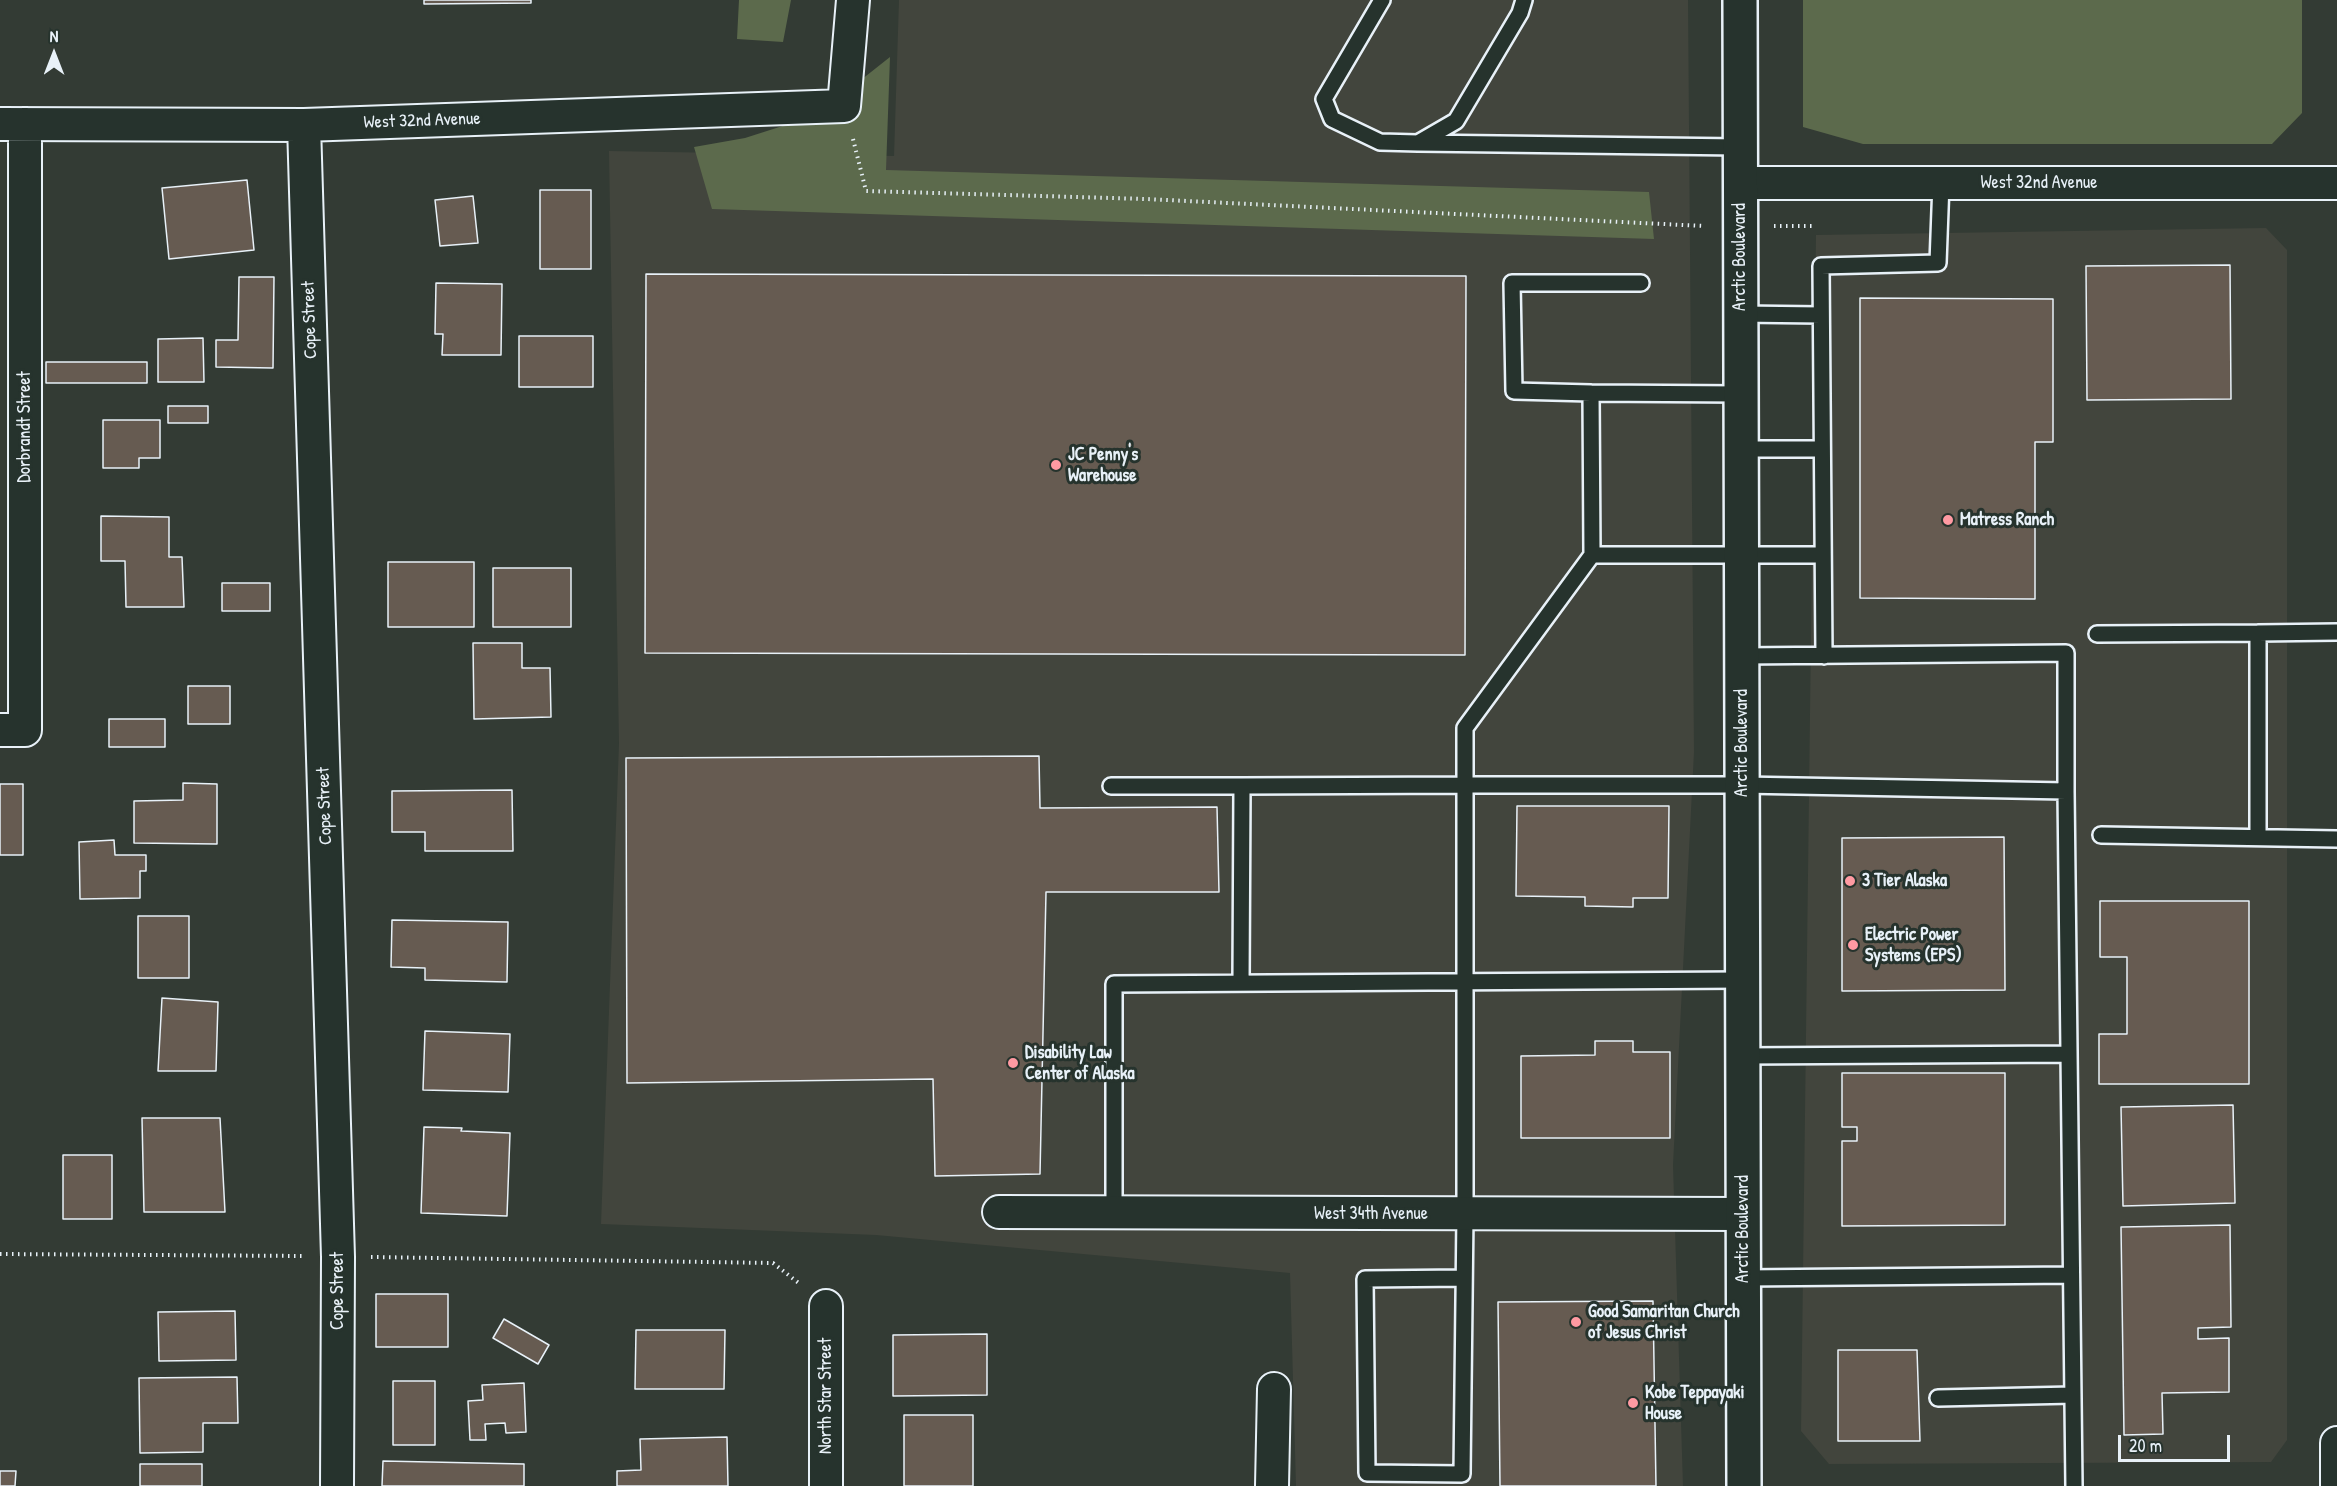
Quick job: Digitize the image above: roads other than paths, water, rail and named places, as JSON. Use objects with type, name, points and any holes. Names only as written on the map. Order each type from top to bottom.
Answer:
[{"type":"main road","name":"Arctic Boulevard","points":[[1740,0],[1744,1486]]},
{"type":"street","name":"West 32nd Avenue","points":[[13,124],[304,125],[844,106],[853,0]]},
{"type":"street","name":"Dorbrandt Street","points":[[13,124],[13,730]]},
{"type":"street","name":"Cope Street","points":[[304,125],[338,1257],[337,1486]]},
{"type":"street","name":"West 32nd Avenue","points":[[1740,183],[2337,183]]},
{"type":"street","name":"West 34th Avenue","points":[[999,1212],[1743,1214]]},
{"type":"street","name":"North Star Street","points":[[826,1306],[826,1486]]},
{"type":"street","points":[[1272,1486],[1274,1389]]},
{"type":"street","points":[[2337,1443],[2337,1486]]},
{"type":"lane","points":[[1382,0],[1324,99],[1332,118],[1380,142],[1740,147]]},
{"type":"lane","points":[[1418,143],[1456,121],[1520,13],[1524,0]]},
{"type":"lane","points":[[1824,656],[1821,266],[1938,263],[1941,183]]},
{"type":"lane","points":[[1641,283],[1512,283],[1514,391],[1741,394]]},
{"type":"lane","points":[[1740,314],[1821,315]]},
{"type":"lane","points":[[1464,1278],[1365,1279],[1367,1473],[1462,1474],[1465,1214],[1465,728],[1592,555],[1590,393]]},
{"type":"lane","points":[[1741,448],[1822,449]]},
{"type":"lane","points":[[1592,555],[1823,555]]},
{"type":"lane","points":[[2097,634],[2337,632]]},
{"type":"lane","points":[[2258,633],[2258,837]]},
{"type":"lane","points":[[1742,656],[2066,653],[2074,1486]]},
{"type":"lane","points":[[1111,786],[1742,785],[2066,791]]},
{"type":"lane","points":[[1241,983],[1242,786]]},
{"type":"lane","points":[[2102,835],[2337,839]]},
{"type":"lane","points":[[1114,1213],[1114,984],[1743,980]]},
{"type":"lane","points":[[1743,1056],[2069,1054]]},
{"type":"lane","points":[[1744,1278],[2071,1275]]},
{"type":"lane","points":[[1938,1398],[2073,1395]]},
{"type":"place","name":"JC Penny's Warehouse","points":[[1056,465]]},
{"type":"place","name":"Matress Ranch","points":[[1948,520]]},
{"type":"place","name":"3 Tier Alaska","points":[[1850,881]]},
{"type":"place","name":"Electric Power Systems (EPS)","points":[[1853,945]]},
{"type":"place","name":"Disability Law Center of Alaska","points":[[1013,1063]]},
{"type":"place","name":"Good Samaritan Church of Jesus Christ","points":[[1576,1322]]},
{"type":"place","name":"Kobe Teppayaki House","points":[[1633,1403]]}]
